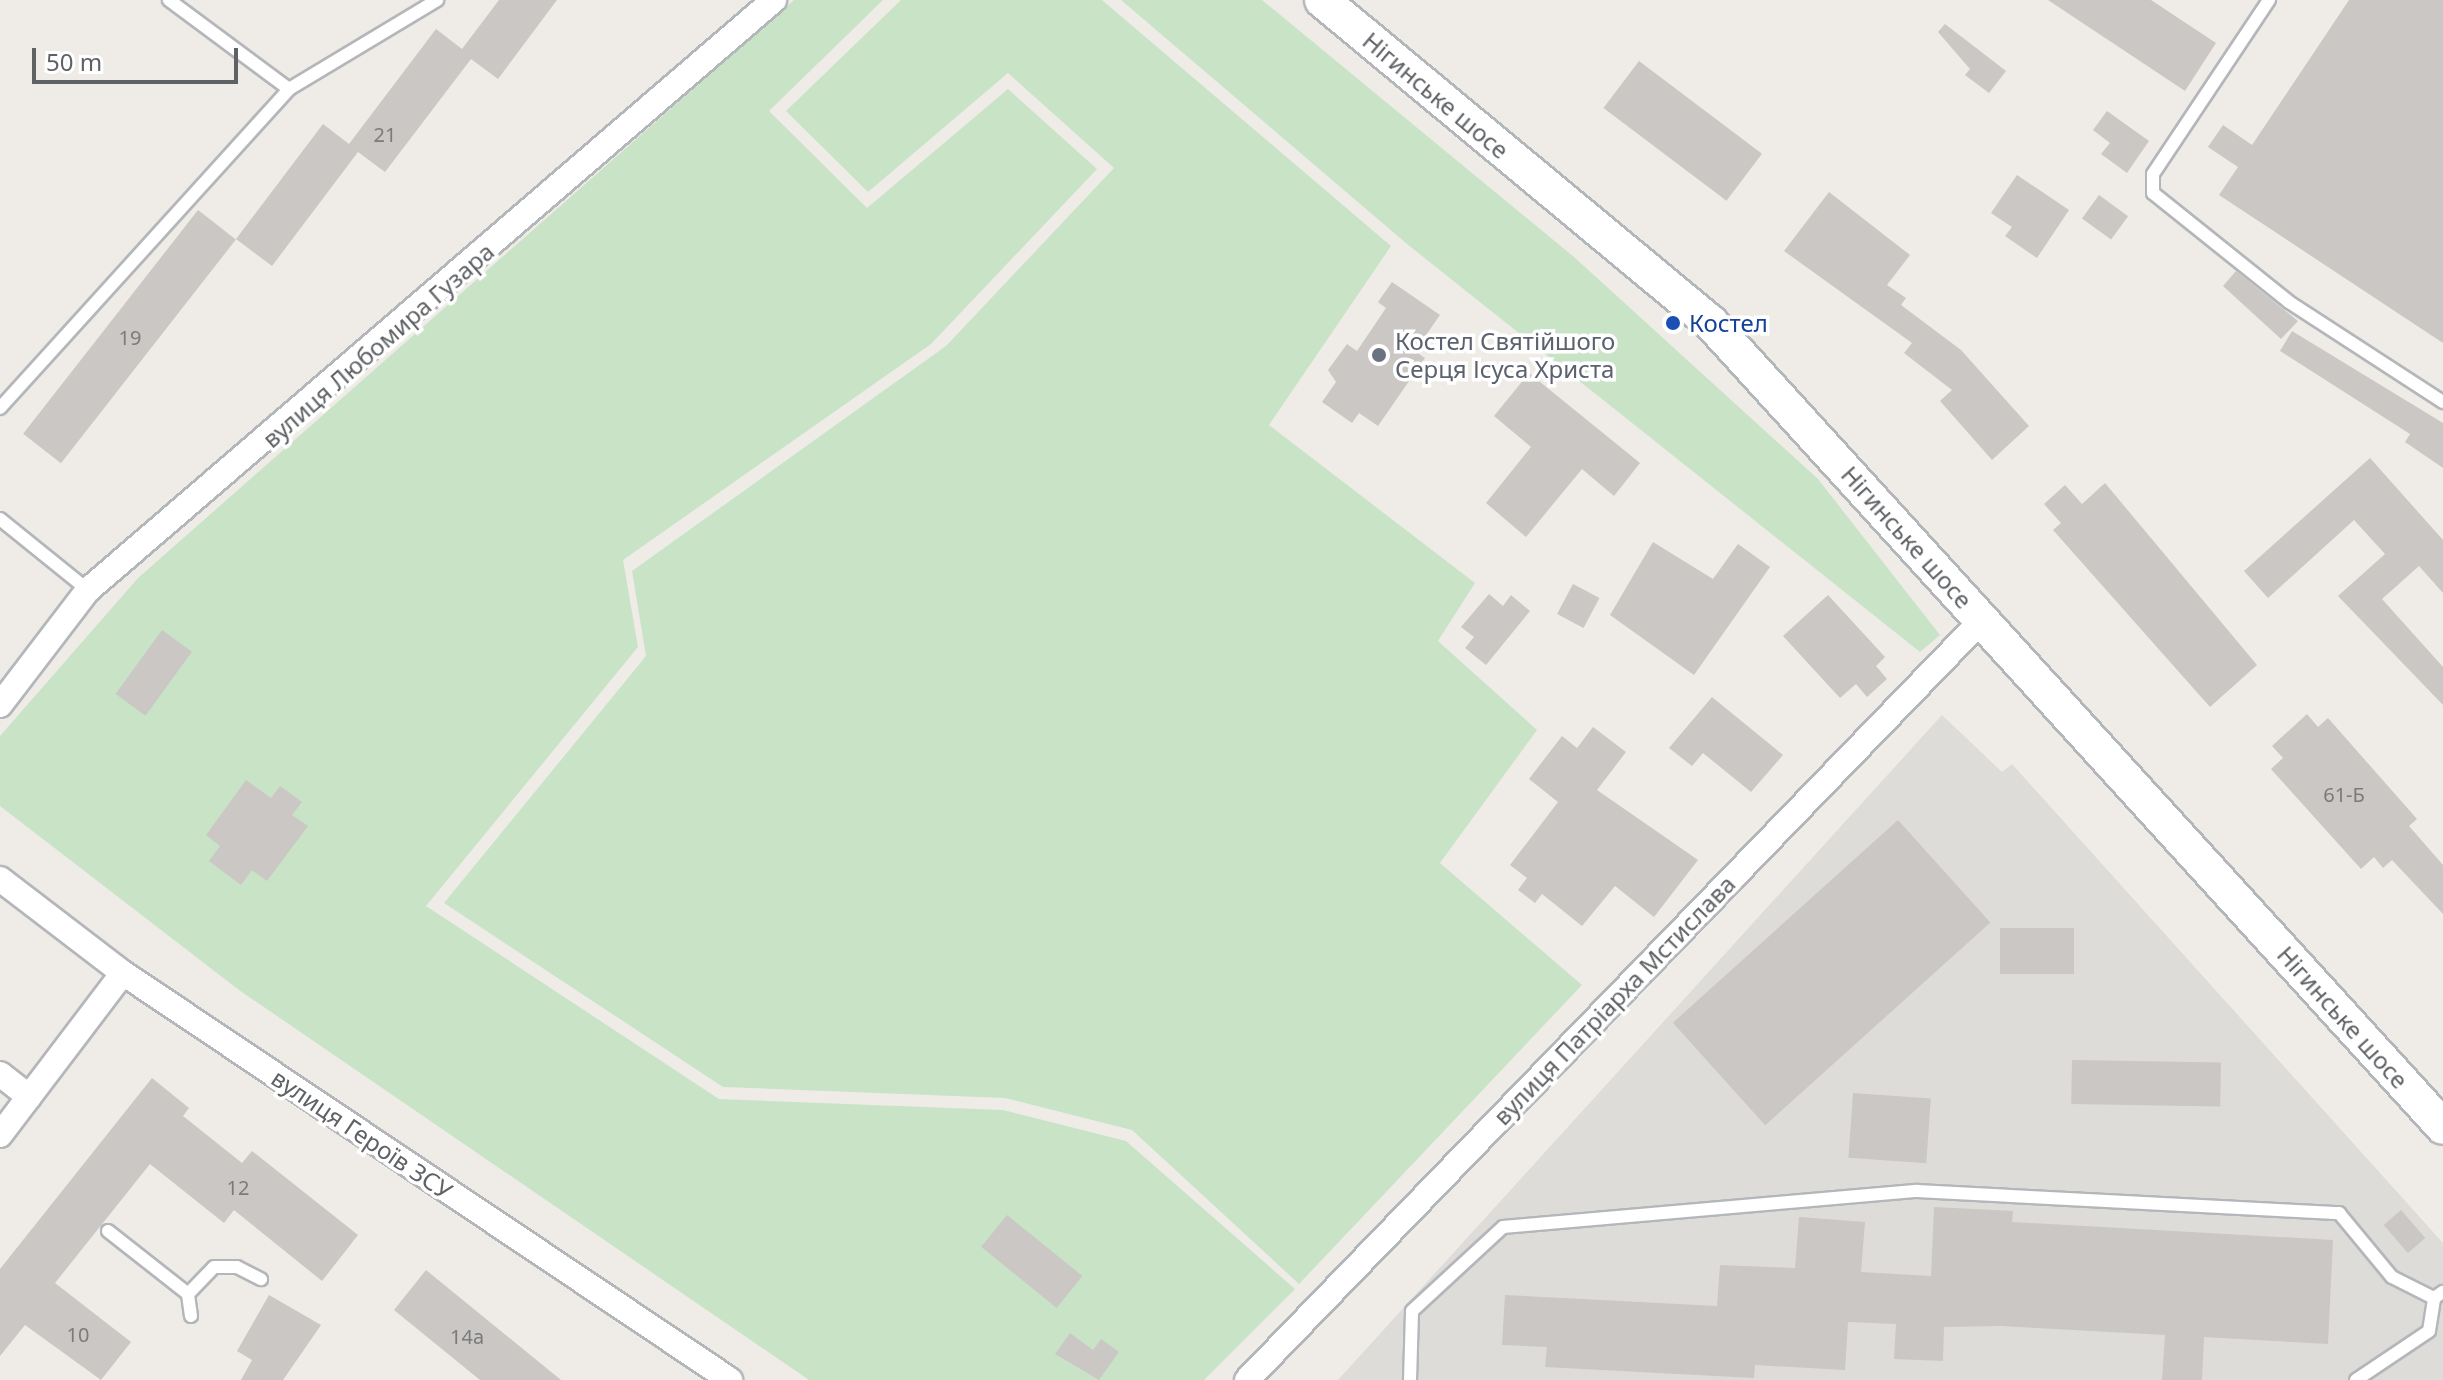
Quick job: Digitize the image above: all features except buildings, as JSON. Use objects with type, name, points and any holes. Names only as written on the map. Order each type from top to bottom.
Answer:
[{"type":"main road","name":"Нігинське шосе","points":[[1322,0],[1711,323],[2443,1127]]},
{"type":"street","name":"вулиця Любомира Гузара","points":[[0,705],[88,590],[774,0]]},
{"type":"street","name":"вулиця Патріарха Мстислава","points":[[1247,1380],[1982,620]]},
{"type":"street","name":"вулиця Героїв ЗСУ","points":[[0,879],[123,973],[730,1380]]},
{"type":"street","points":[[0,1135],[123,973]]},
{"type":"street","points":[[0,1074],[29,1097]]},
{"type":"lane","points":[[169,0],[289,89]]},
{"type":"lane","points":[[0,408],[289,89],[437,0]]},
{"type":"lane","points":[[2269,0],[2153,174],[2153,193],[2289,302],[2443,402]]},
{"type":"lane","points":[[0,519],[88,590]]},
{"type":"lane","points":[[1410,1380],[1412,1311],[1503,1227],[1917,1191],[2339,1213],[2392,1277],[2438,1295],[2429,1331],[2356,1380]]},
{"type":"lane","points":[[108,1231],[188,1294],[191,1316]]},
{"type":"lane","points":[[188,1294],[222,1265],[261,1279]]},
{"type":"shaded area","points":[[1942,715],[2002,772],[2012,764],[2443,1243],[2443,1380],[1338,1380]]},
{"type":"green space","points":[[794,0],[883,0],[769,111],[867,208],[1008,89],[1097,169],[931,344],[623,560],[638,647],[426,906],[719,1099],[1003,1110],[1126,1141],[1295,1289],[1204,1380],[809,1380],[239,990],[0,806],[0,736],[138,578]]},
{"type":"green space","points":[[901,0],[1102,0],[1391,246],[1269,425],[1475,583],[1438,641],[1537,730],[1440,863],[1582,985],[1299,1284],[1132,1130],[1005,1098],[723,1087],[444,903],[646,656],[632,571],[946,346],[1114,168],[1008,73],[868,192],[786,111]]},
{"type":"green space","points":[[1121,0],[1262,0],[1574,257],[1818,479],[1940,635],[1920,652],[1407,244]]},
{"type":"place","name":"Костел","points":[[1673,323]]},
{"type":"place","name":"Костел Святійшого Серця Ісуса Христа","points":[[1379,355]]}]
